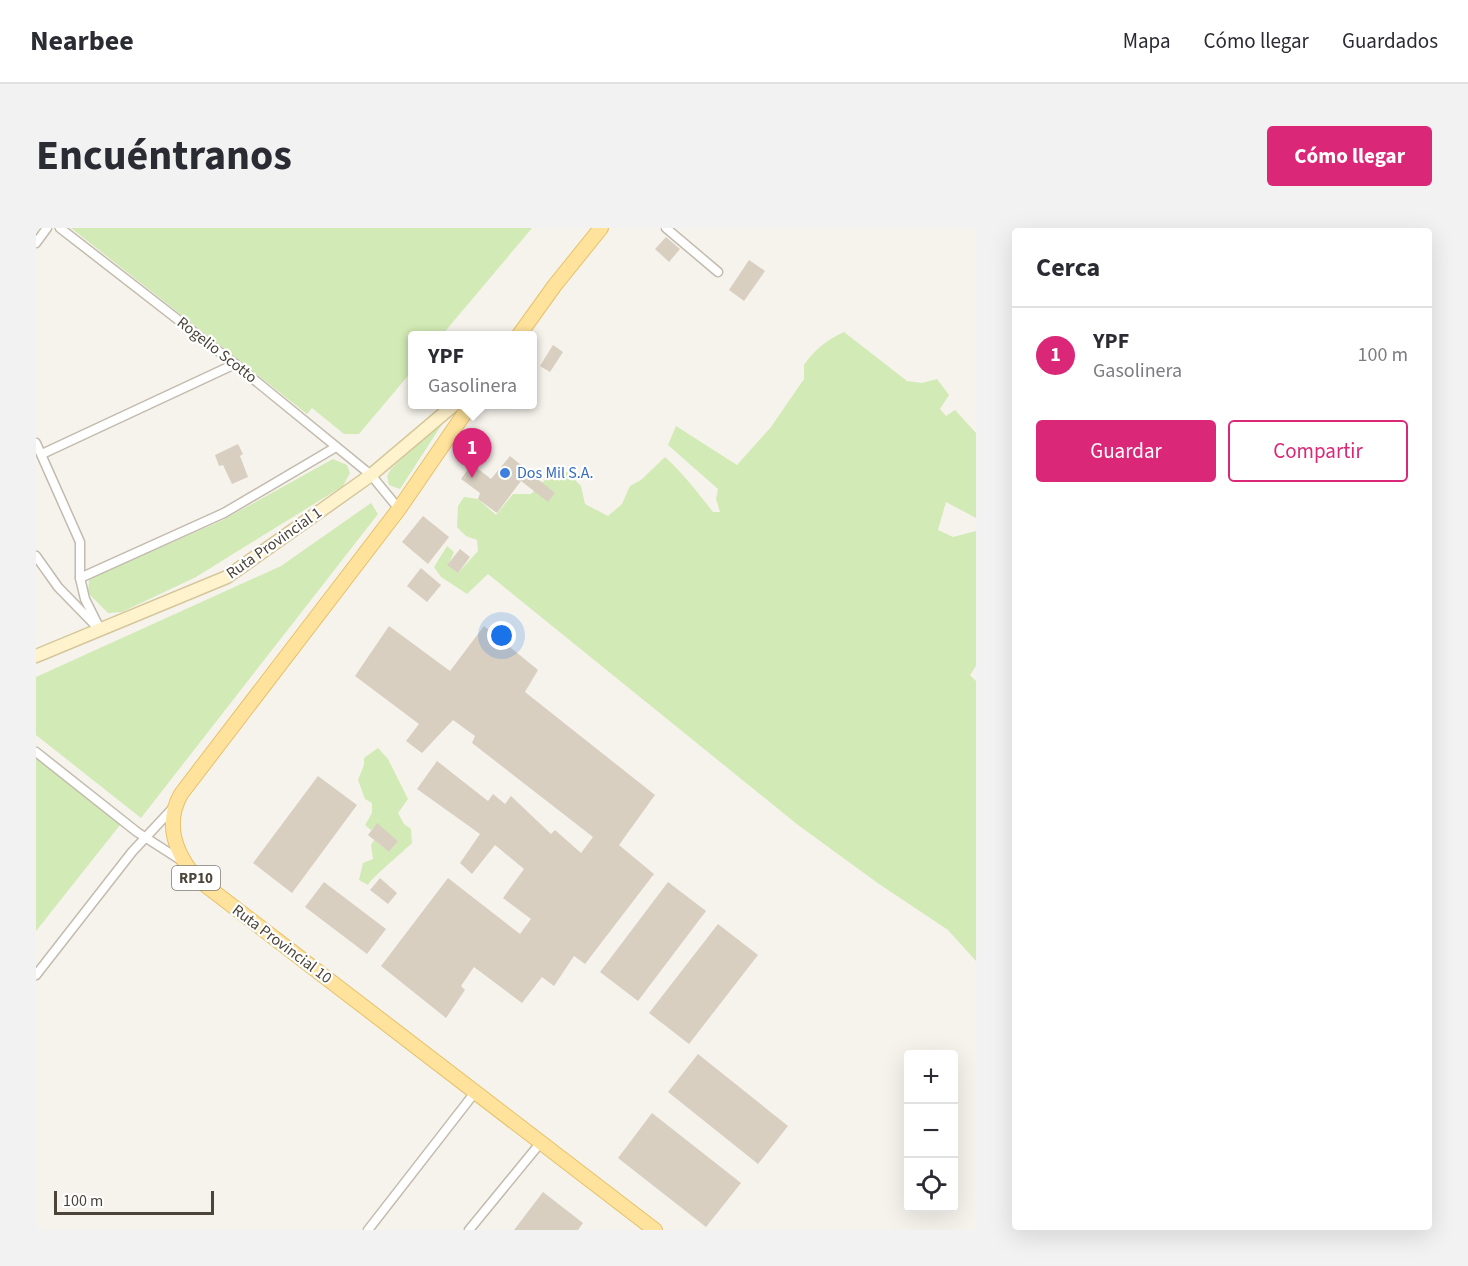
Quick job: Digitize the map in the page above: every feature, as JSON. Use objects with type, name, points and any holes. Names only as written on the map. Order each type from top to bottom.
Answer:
[{"type":"main road","points":[[523,331],[555,285],[601,228]]},
{"type":"main road","name":"Ruta Provincial 1","points":[[36,656],[226,578],[371,475],[450,409]]},
{"type":"main road","points":[[175,805],[399,509],[468,409]]},
{"type":"main road","name":"Ruta Provincial 10","points":[[175,805],[173,824],[175,843],[182,861],[196,878],[542,1141],[655,1230]]},
{"type":"street","points":[[36,243],[47,228]]},
{"type":"street","name":"Rogelio Scotto","points":[[60,228],[235,363],[371,475],[399,509]]},
{"type":"street","points":[[666,228],[718,272]]},
{"type":"street","points":[[42,454],[235,363]]},
{"type":"street","points":[[36,443],[80,542],[80,578],[85,599],[100,629]]},
{"type":"street","points":[[80,578],[225,513],[336,447]]},
{"type":"street","points":[[36,556],[58,587],[100,629]]},
{"type":"street","points":[[36,752],[147,838],[182,861]]},
{"type":"street","points":[[36,975],[132,852],[175,805]]},
{"type":"street","points":[[368,1230],[476,1091]]},
{"type":"street","points":[[469,1230],[542,1141]]},
{"type":"green space","points":[[71,228],[532,228],[445,331],[408,331],[408,376],[359,434],[344,434],[312,408],[307,414]]},
{"type":"green space","points":[[844,332],[907,381],[922,383],[937,379],[949,395],[940,409],[946,416],[955,410],[976,433],[976,518],[946,502],[938,530],[953,537],[976,531],[976,666],[970,675],[976,681],[976,961],[948,930],[879,884],[798,825],[488,574],[467,594],[441,577],[434,567],[447,546],[454,552],[448,565],[458,573],[478,551],[477,540],[466,536],[457,527],[458,506],[464,497],[478,499],[496,515],[513,494],[531,494],[548,477],[567,472],[581,486],[585,504],[608,516],[622,504],[630,486],[641,480],[665,457],[684,476],[713,512],[720,512],[716,499],[718,489],[668,445],[676,426],[737,465],[771,427],[804,379],[804,365],[812,354],[832,338]]},
{"type":"green space","points":[[448,415],[400,489],[389,485],[387,476],[391,469]]},
{"type":"green space","points":[[333,459],[347,465],[350,473],[343,486],[196,577],[122,612],[108,613],[88,593],[89,580],[97,575],[221,521]]},
{"type":"green space","points":[[371,503],[378,514],[141,818],[36,735],[36,677],[281,566]]},
{"type":"green space","points":[[378,748],[388,759],[408,799],[398,813],[404,824],[411,829],[412,843],[368,885],[359,880],[363,863],[373,859],[371,845],[374,840],[389,852],[398,841],[377,824],[371,830],[365,825],[372,813],[372,803],[365,799],[358,780],[364,765],[364,758]]},
{"type":"green space","points":[[36,751],[124,820],[36,931]]},
{"type":"building","points":[[666,237],[680,249],[669,262],[655,249]]},
{"type":"building","points":[[749,260],[765,271],[744,301],[729,290]]},
{"type":"building","points":[[553,345],[563,352],[550,372],[540,366]]},
{"type":"building","points":[[238,444],[243,454],[240,456],[248,477],[232,484],[223,465],[219,466],[215,455]]},
{"type":"building","points":[[510,456],[555,493],[548,502],[521,481],[497,513],[478,499],[480,493],[461,479],[472,464],[491,479]]},
{"type":"building","points":[[423,516],[449,537],[428,564],[402,542]]},
{"type":"building","points":[[460,549],[470,557],[458,573],[447,565]]},
{"type":"building","points":[[421,568],[441,585],[427,602],[407,586]]},
{"type":"building","points":[[389,626],[450,671],[484,626],[538,670],[525,692],[655,795],[619,845],[654,874],[585,964],[574,956],[554,986],[542,977],[522,1003],[474,967],[461,986],[465,990],[446,1018],[381,966],[448,878],[520,934],[531,919],[503,898],[524,869],[495,845],[472,874],[460,863],[480,834],[417,789],[437,761],[488,801],[493,794],[505,804],[511,796],[551,834],[555,830],[581,853],[593,837],[472,743],[475,736],[453,720],[422,753],[406,741],[419,724],[355,676]]},
{"type":"building","points":[[318,776],[357,805],[292,893],[253,863]]},
{"type":"building","points":[[377,823],[398,841],[389,852],[368,835]]},
{"type":"building","points":[[380,878],[397,893],[388,904],[370,890]]},
{"type":"building","points":[[324,882],[386,929],[367,954],[305,907]]},
{"type":"building","points":[[668,882],[706,911],[638,1001],[600,972]]},
{"type":"building","points":[[718,924],[758,955],[689,1044],[649,1013]]},
{"type":"building","points":[[698,1054],[788,1126],[758,1164],[668,1092]]},
{"type":"building","points":[[652,1113],[741,1183],[706,1227],[618,1158]]},
{"type":"building","points":[[543,1192],[583,1223],[578,1230],[514,1230]]},
{"type":"place","name":"Dos Mil S.A.","points":[[505,473]]},
{"type":"place","name":"YPF","points":[[472,478]]}]
